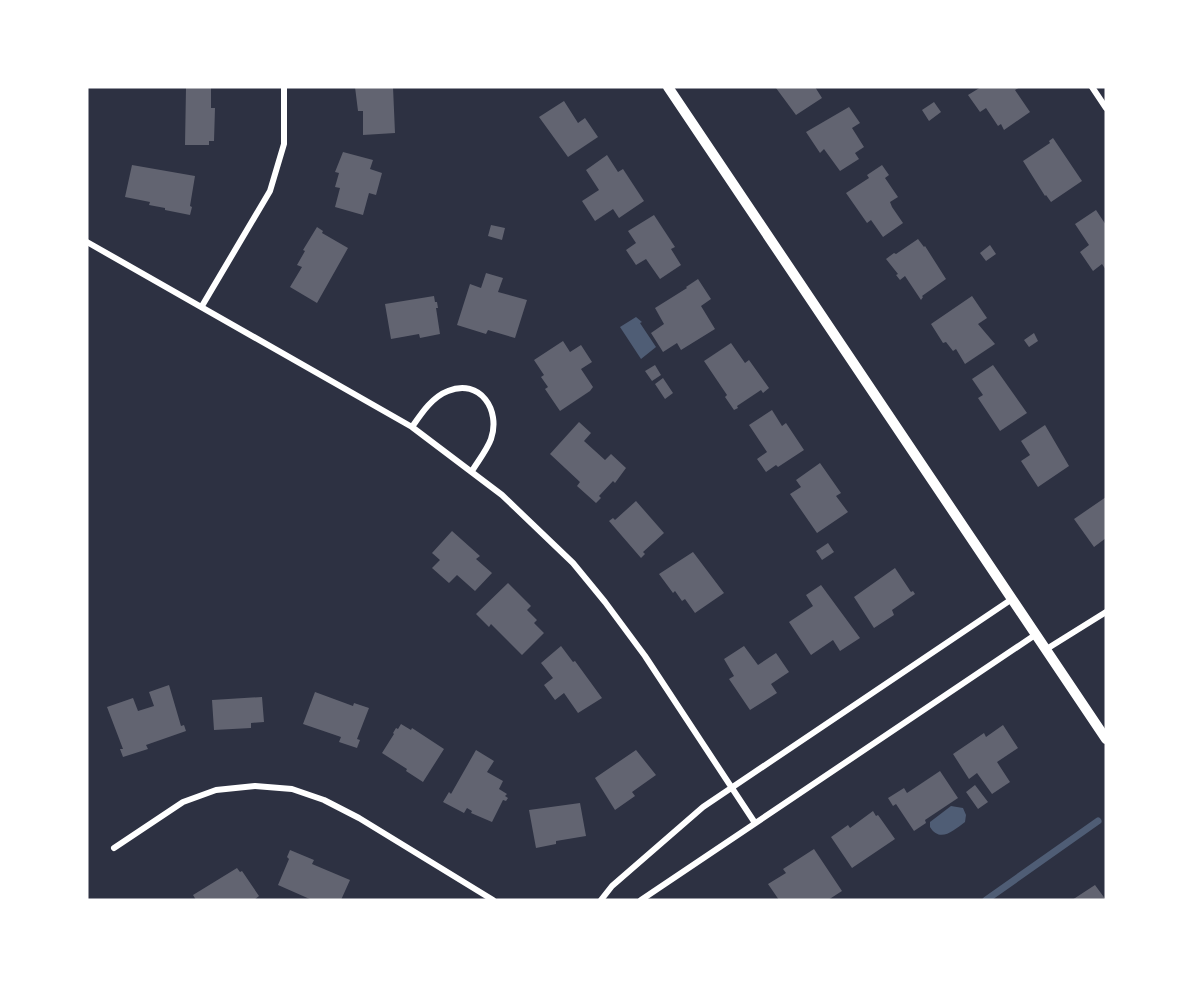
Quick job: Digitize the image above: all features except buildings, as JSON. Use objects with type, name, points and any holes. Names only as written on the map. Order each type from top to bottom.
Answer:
[{"type":"street","points":[[202,306],[270,191],[284,144],[284,87]]},
{"type":"street","points":[[668,87],[1106,739]]},
{"type":"street","points":[[1092,87],[1106,108]]},
{"type":"street","points":[[87,242],[412,427],[472,471],[573,563],[605,602],[645,657],[755,823]]},
{"type":"street","points":[[412,427],[437,396],[448,390],[461,387],[483,395],[494,412],[494,426],[490,440],[472,471]]},
{"type":"street","points":[[601,900],[612,886],[694,815],[1011,599]]},
{"type":"street","points":[[1045,650],[1106,612]]},
{"type":"street","points":[[641,900],[1035,635]]},
{"type":"street","points":[[114,848],[183,802],[216,790],[255,786],[292,789],[324,800],[359,818],[493,900]]},
{"type":"water","points":[[636,317],[642,322],[640,323],[656,347],[641,359],[620,327]]},
{"type":"water","points":[[951,806],[963,808],[966,815],[965,822],[947,834],[934,832],[930,827],[930,822]]},
{"type":"waterway","points":[[986,900],[1098,821]]}]
